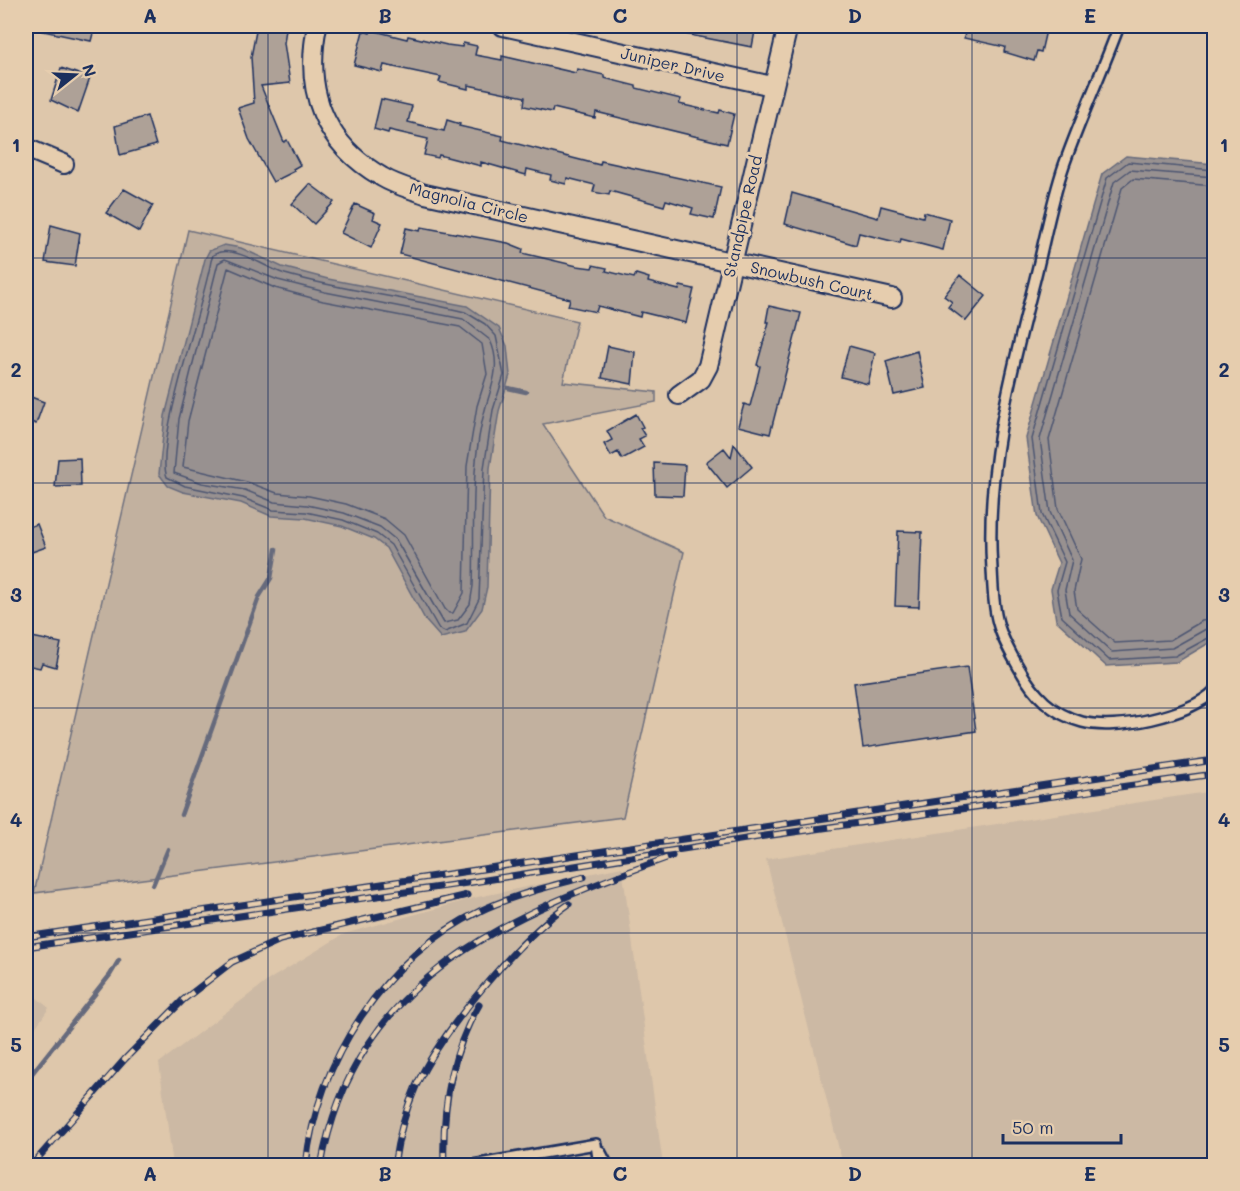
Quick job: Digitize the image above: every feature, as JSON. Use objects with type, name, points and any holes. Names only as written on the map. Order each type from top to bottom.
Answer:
[{"type":"street","name":"Magnolia Circle","points":[[317,26],[313,48],[312,82],[322,118],[353,157],[384,178],[425,194],[732,262]]},
{"type":"street","name":"Juniper Drive","points":[[503,26],[772,86]]},
{"type":"street","name":"Standpipe Road","points":[[679,395],[701,379],[708,366],[772,86],[788,26]]},
{"type":"street","points":[[26,148],[64,164]]},
{"type":"street","name":"Snowbush Court","points":[[732,262],[892,298]]},
{"type":"lane","points":[[1119,26],[1086,103],[1063,168],[1006,393],[992,500],[990,544],[994,597],[998,622],[1022,674],[1050,709],[1066,718],[1086,723],[1141,720],[1195,706],[1215,691]]},
{"type":"lane","points":[[467,1166],[512,1162],[597,1144]]},
{"type":"lane","points":[[597,1144],[599,1166]]},
{"type":"lane","points":[[597,1144],[608,1166]]},
{"type":"shaded area","points":[[188,230],[577,321],[563,382],[656,392],[656,402],[543,424],[604,516],[684,552],[623,817],[34,893]]},
{"type":"shaded area","points":[[1214,791],[1214,1165],[843,1165],[766,859]]},
{"type":"shaded area","points":[[622,867],[663,1165],[173,1165],[159,1063],[270,979],[344,934],[478,897]]},
{"type":"shaded area","points":[[26,989],[49,1008],[26,1041]]},
{"type":"water","points":[[1126,156],[1214,164],[1214,640],[1177,662],[1106,666],[1056,620],[1051,589],[1059,563],[1037,516],[1026,438],[1102,174]]},
{"type":"water","points":[[224,245],[241,248],[282,267],[328,279],[467,306],[499,328],[507,346],[510,375],[499,411],[490,468],[487,587],[482,609],[465,632],[441,638],[426,621],[386,548],[374,539],[342,526],[305,518],[271,516],[241,503],[183,492],[168,486],[159,474],[165,416],[205,259],[209,251]]},
{"type":"building","points":[[44,26],[95,26],[91,41],[43,31]]},
{"type":"building","points":[[257,26],[283,26],[283,29],[286,29],[284,43],[290,83],[261,86],[284,142],[287,140],[300,165],[293,169],[295,171],[273,182],[249,139],[238,108],[254,103],[251,57]]},
{"type":"building","points":[[670,26],[756,26],[752,47],[669,31]]},
{"type":"building","points":[[966,26],[1047,26],[1041,52],[1037,51],[1034,61],[1004,52],[1005,47],[964,38]]},
{"type":"building","points":[[371,30],[407,39],[408,36],[447,45],[462,47],[463,43],[477,46],[475,55],[502,60],[502,56],[576,73],[577,69],[604,75],[604,78],[636,86],[636,88],[681,99],[679,104],[734,114],[727,144],[596,112],[595,118],[553,108],[552,112],[524,106],[525,97],[468,85],[468,89],[439,82],[441,77],[384,65],[382,72],[354,65],[363,31],[370,33]]},
{"type":"building","points":[[61,68],[90,78],[78,113],[51,100]]},
{"type":"building","points":[[381,99],[412,106],[408,122],[444,131],[447,120],[460,124],[459,126],[503,136],[502,140],[600,165],[601,161],[721,187],[714,219],[691,214],[693,208],[666,200],[664,206],[610,191],[609,195],[593,192],[595,185],[567,178],[566,184],[550,180],[551,175],[527,169],[526,175],[481,162],[481,166],[439,155],[438,158],[424,155],[428,139],[374,129]]},
{"type":"building","points":[[147,116],[156,145],[120,155],[115,126]]},
{"type":"building","points":[[310,184],[334,202],[314,224],[292,204]]},
{"type":"building","points":[[124,189],[153,205],[139,232],[106,213]]},
{"type":"building","points":[[792,193],[878,218],[881,206],[923,217],[924,212],[950,219],[943,250],[901,239],[900,243],[859,233],[856,245],[785,224]]},
{"type":"building","points":[[355,204],[375,213],[373,219],[382,223],[371,248],[341,233]]},
{"type":"building","points":[[51,225],[80,233],[75,266],[45,262]]},
{"type":"building","points":[[421,227],[508,243],[523,249],[522,253],[577,266],[592,268],[593,265],[634,278],[636,274],[649,278],[648,282],[679,290],[680,286],[694,289],[686,323],[641,312],[640,317],[598,306],[596,312],[568,306],[570,299],[400,254],[406,228],[420,231]]},
{"type":"building","points":[[960,275],[986,296],[966,321],[948,307],[952,302],[944,296]]},
{"type":"building","points":[[769,306],[801,313],[770,434],[738,426],[744,404],[750,406],[756,383],[760,366],[757,365],[769,322],[766,322]]},
{"type":"building","points":[[608,346],[635,352],[632,384],[602,378]]},
{"type":"building","points":[[849,346],[875,353],[868,384],[841,377]]},
{"type":"building","points":[[917,351],[925,388],[894,395],[886,361]]},
{"type":"building","points":[[26,395],[44,402],[36,424],[26,420]]},
{"type":"building","points":[[636,414],[643,427],[640,428],[645,436],[639,439],[644,447],[622,459],[618,452],[611,456],[604,444],[612,440],[607,431]]},
{"type":"building","points":[[734,444],[752,467],[727,488],[706,462],[724,448],[731,457]]},
{"type":"building","points":[[80,458],[81,486],[55,487],[58,459]]},
{"type":"building","points":[[654,463],[685,465],[683,496],[655,495]]},
{"type":"building","points":[[37,524],[46,547],[32,552],[31,548],[26,550],[26,528]]},
{"type":"building","points":[[898,531],[922,532],[919,607],[895,606]]},
{"type":"building","points":[[32,637],[61,643],[56,667],[42,663],[40,668],[26,665]]},
{"type":"building","points":[[967,667],[976,731],[863,748],[854,683]]},
{"type":"waterway","points":[[508,388],[526,392]]},
{"type":"waterway","points":[[181,815],[259,597],[271,578],[276,549]]},
{"type":"waterway","points":[[153,885],[168,849]]},
{"type":"waterway","points":[[26,1081],[110,975],[119,960]]},
{"type":"railway","points":[[26,937],[1214,760]]},
{"type":"railway","points":[[26,947],[467,883],[765,836],[1214,774]]},
{"type":"railway","points":[[321,1166],[339,1101],[367,1046],[404,1000],[448,962],[499,929],[554,902],[672,856]]},
{"type":"railway","points":[[306,1166],[312,1127],[324,1088],[340,1051],[361,1016],[386,984],[414,955],[446,931],[480,911],[518,896],[584,877]]},
{"type":"railway","points":[[31,1166],[125,1059],[183,1000],[232,962],[280,940],[467,895]]},
{"type":"railway","points":[[394,1166],[402,1125],[412,1095],[444,1039],[462,1013],[506,962],[549,919],[569,904]]},
{"type":"railway","points":[[444,1166],[445,1124],[450,1082],[461,1043],[479,1005]]}]
